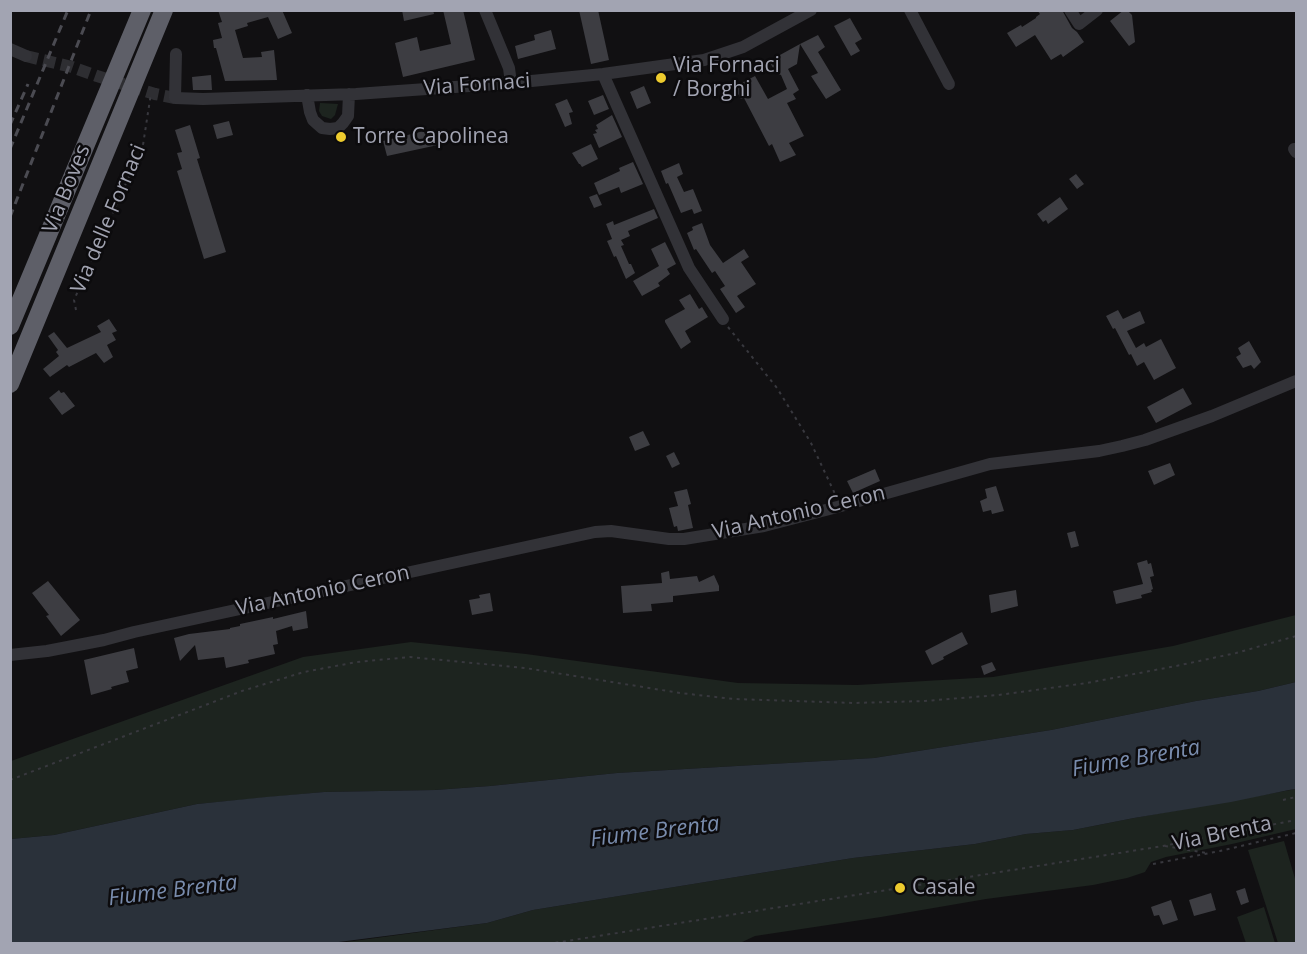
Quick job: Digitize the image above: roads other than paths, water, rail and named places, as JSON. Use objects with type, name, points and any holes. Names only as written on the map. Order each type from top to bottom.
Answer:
[{"type":"highway","name":"Via Boves","points":[[10,326],[142,10]]},
{"type":"highway","name":"Via Boves","points":[[10,384],[164,10]]},
{"type":"street","points":[[485,10],[509,68],[511,83]]},
{"type":"street","name":"Via Fornaci","points":[[176,54],[175,98],[349,94],[511,83],[603,74],[704,60],[743,47],[811,10]]},
{"type":"street","points":[[910,10],[949,84]]},
{"type":"street","points":[[1070,10],[1079,24],[1097,10]]},
{"type":"street","points":[[10,49],[26,56]]},
{"type":"street","points":[[603,74],[689,267],[723,319]]},
{"type":"street","points":[[307,95],[313,120],[322,128],[330,129],[338,128],[348,116],[349,94]]},
{"type":"street","name":"Via Antonio Ceron","points":[[10,655],[104,640],[595,532],[611,531],[655,538],[684,539],[764,526],[990,464],[1099,451],[1145,440],[1202,420],[1296,381]]},
{"type":"water","name":"Fiume Brenta","points":[[1296,682],[1296,789],[1073,830],[1026,834],[975,844],[853,858],[533,910],[487,923],[331,943],[11,943],[11,839],[54,835],[197,804],[266,797],[324,792],[435,790],[617,773],[874,758],[1051,730]]},
{"type":"tunnel","points":[[26,56],[72,67],[155,94],[175,98]]},
{"type":"railway","points":[[10,149],[68,10]]},
{"type":"railway","points":[[10,217],[91,10]]},
{"type":"railway","points":[[10,125],[28,84]]},
{"type":"place","name":"Via Fornaci / Borghi","points":[[661,78]]},
{"type":"place","name":"Torre Capolinea","points":[[341,137]]},
{"type":"place","name":"Casale","points":[[900,888]]}]
